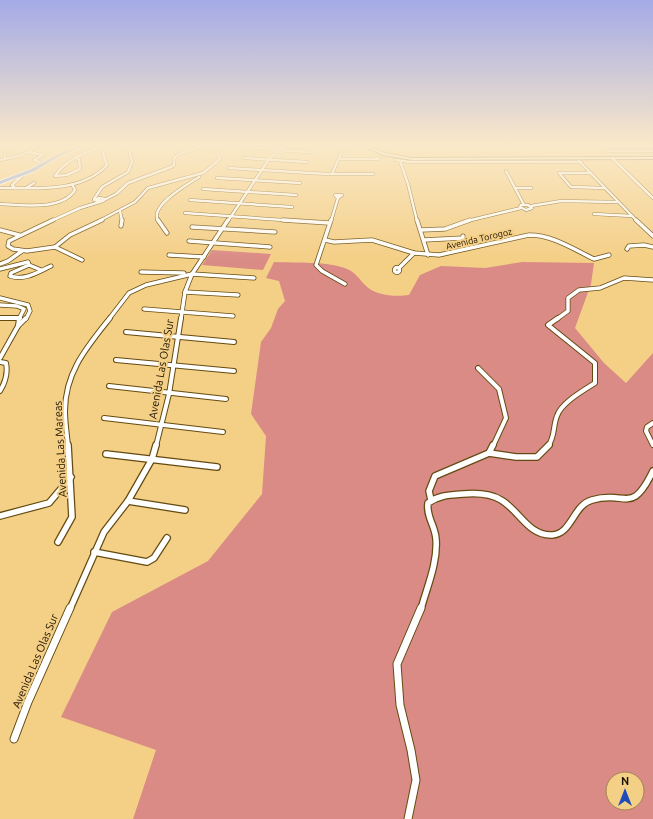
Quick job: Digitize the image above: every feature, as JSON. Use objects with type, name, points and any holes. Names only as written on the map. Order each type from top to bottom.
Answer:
[{"type":"street","points":[[15,182],[12,185],[15,188]]},
{"type":"street","points":[[0,188],[46,188],[70,185],[79,182]]},
{"type":"street","points":[[94,200],[99,190],[111,182]]},
{"type":"street","points":[[130,182],[112,196],[87,205],[19,235],[8,244],[8,246],[13,250],[22,251],[35,251],[55,247],[70,235],[120,211],[135,202],[148,188],[171,182]]},
{"type":"street","points":[[167,234],[156,217],[156,213],[164,202],[189,182]]},
{"type":"street","name":"Avenida Las Olas Sur","points":[[14,739],[28,702],[94,552],[104,532],[128,501],[152,459],[169,394],[185,292],[192,274],[253,182]]},
{"type":"street","points":[[282,182],[300,183]]},
{"type":"street","points":[[407,182],[412,204],[428,255]]},
{"type":"street","points":[[512,182],[524,205]]},
{"type":"street","points":[[567,182],[571,187],[604,188]]},
{"type":"street","points":[[599,182],[653,236]]},
{"type":"street","points":[[637,182],[653,198]]},
{"type":"street","points":[[26,188],[34,183]]},
{"type":"street","points":[[0,204],[46,205],[66,199],[73,195],[76,190],[70,185]]},
{"type":"street","points":[[515,188],[531,188]]},
{"type":"street","points":[[203,189],[296,195]]},
{"type":"street","points":[[96,195],[102,199]]},
{"type":"street","points":[[338,198],[316,265],[320,270],[330,274],[345,284]]},
{"type":"street","points":[[87,205],[94,200],[102,199]]},
{"type":"street","points":[[190,200],[292,207]]},
{"type":"street","points":[[521,208],[520,206],[524,205],[531,206],[561,201],[618,202]]},
{"type":"street","points":[[421,230],[437,230],[453,227],[469,220],[521,208],[529,210],[532,208],[531,206]]},
{"type":"street","points":[[120,211],[122,215],[121,226]]},
{"type":"street","points":[[185,213],[330,223]]},
{"type":"street","points":[[594,214],[632,216]]},
{"type":"street","points":[[112,215],[122,215]]},
{"type":"street","points":[[192,227],[275,232]]},
{"type":"street","points":[[0,230],[19,235]]},
{"type":"street","name":"Avenida Torogoz","points":[[325,240],[334,242],[372,240],[414,253],[446,255],[534,235],[554,239],[594,258],[609,255]]},
{"type":"street","points":[[424,240],[463,238],[463,236]]},
{"type":"street","points":[[189,241],[270,247]]},
{"type":"street","points":[[627,249],[629,246],[636,245],[653,247]]},
{"type":"street","points":[[55,247],[82,260]]},
{"type":"street","points":[[2,263],[10,257],[13,250]]},
{"type":"street","points":[[2,263],[22,251]]},
{"type":"street","points":[[399,268],[414,253]]},
{"type":"street","points":[[169,255],[204,257]]},
{"type":"street","points":[[0,269],[21,262],[28,262],[29,265],[41,270]]},
{"type":"street","points":[[29,265],[10,273],[10,276],[15,278],[23,278],[51,266]]},
{"type":"street","points":[[140,272],[254,278]]},
{"type":"street","name":"Avenida Las Mareas","points":[[58,542],[72,517],[71,477],[65,410],[67,390],[74,369],[81,355],[129,293],[146,285],[192,274]]},
{"type":"street","points":[[432,500],[429,491],[435,476],[489,453],[516,457],[537,457],[551,442],[556,414],[573,397],[595,383],[595,362],[548,325],[568,311],[568,298],[579,290],[600,288],[624,278],[653,280]]},
{"type":"street","points":[[185,292],[238,295]]},
{"type":"street","points":[[0,298],[28,305],[30,311],[18,326],[0,358]]},
{"type":"street","points":[[0,305],[22,307],[24,309],[24,312],[18,319],[18,326]]},
{"type":"street","points":[[144,309],[233,316]]},
{"type":"street","points":[[0,320],[25,319]]},
{"type":"street","points":[[126,332],[234,342]]},
{"type":"street","points":[[116,360],[234,371]]},
{"type":"street","points":[[0,362],[4,362],[8,365],[4,384],[0,392]]},
{"type":"street","points":[[478,368],[499,389],[506,418],[489,453]]},
{"type":"street","points":[[0,374],[6,373]]},
{"type":"street","points":[[109,386],[169,394],[226,399]]},
{"type":"street","points":[[104,418],[223,432]]},
{"type":"street","points":[[653,423],[647,427],[646,431],[653,445]]},
{"type":"street","points":[[106,454],[217,467]]},
{"type":"street","points":[[408,819],[416,780],[411,750],[400,705],[396,664],[420,612],[434,561],[436,540],[434,528],[427,512],[428,503],[436,497],[457,494],[492,496],[508,505],[530,528],[541,534],[551,536],[560,534],[564,530],[585,502],[602,499],[633,498],[639,496],[645,489],[653,471]]},
{"type":"street","points":[[0,516],[49,503],[71,477]]},
{"type":"street","points":[[128,501],[185,510]]},
{"type":"street","points":[[94,552],[148,562],[154,558],[167,538]]},
{"type":"shaded area","points":[[212,250],[271,254],[263,270],[202,265]]},
{"type":"shaded area","points":[[274,262],[312,263],[340,266],[355,274],[369,289],[380,294],[404,296],[409,295],[420,275],[441,266],[485,268],[522,262],[594,263],[591,284],[575,328],[604,363],[626,383],[653,353],[653,819],[133,819],[156,750],[61,717],[112,612],[208,561],[262,494],[266,436],[251,414],[261,342],[271,328],[278,309],[285,301],[279,281],[266,278]]}]
